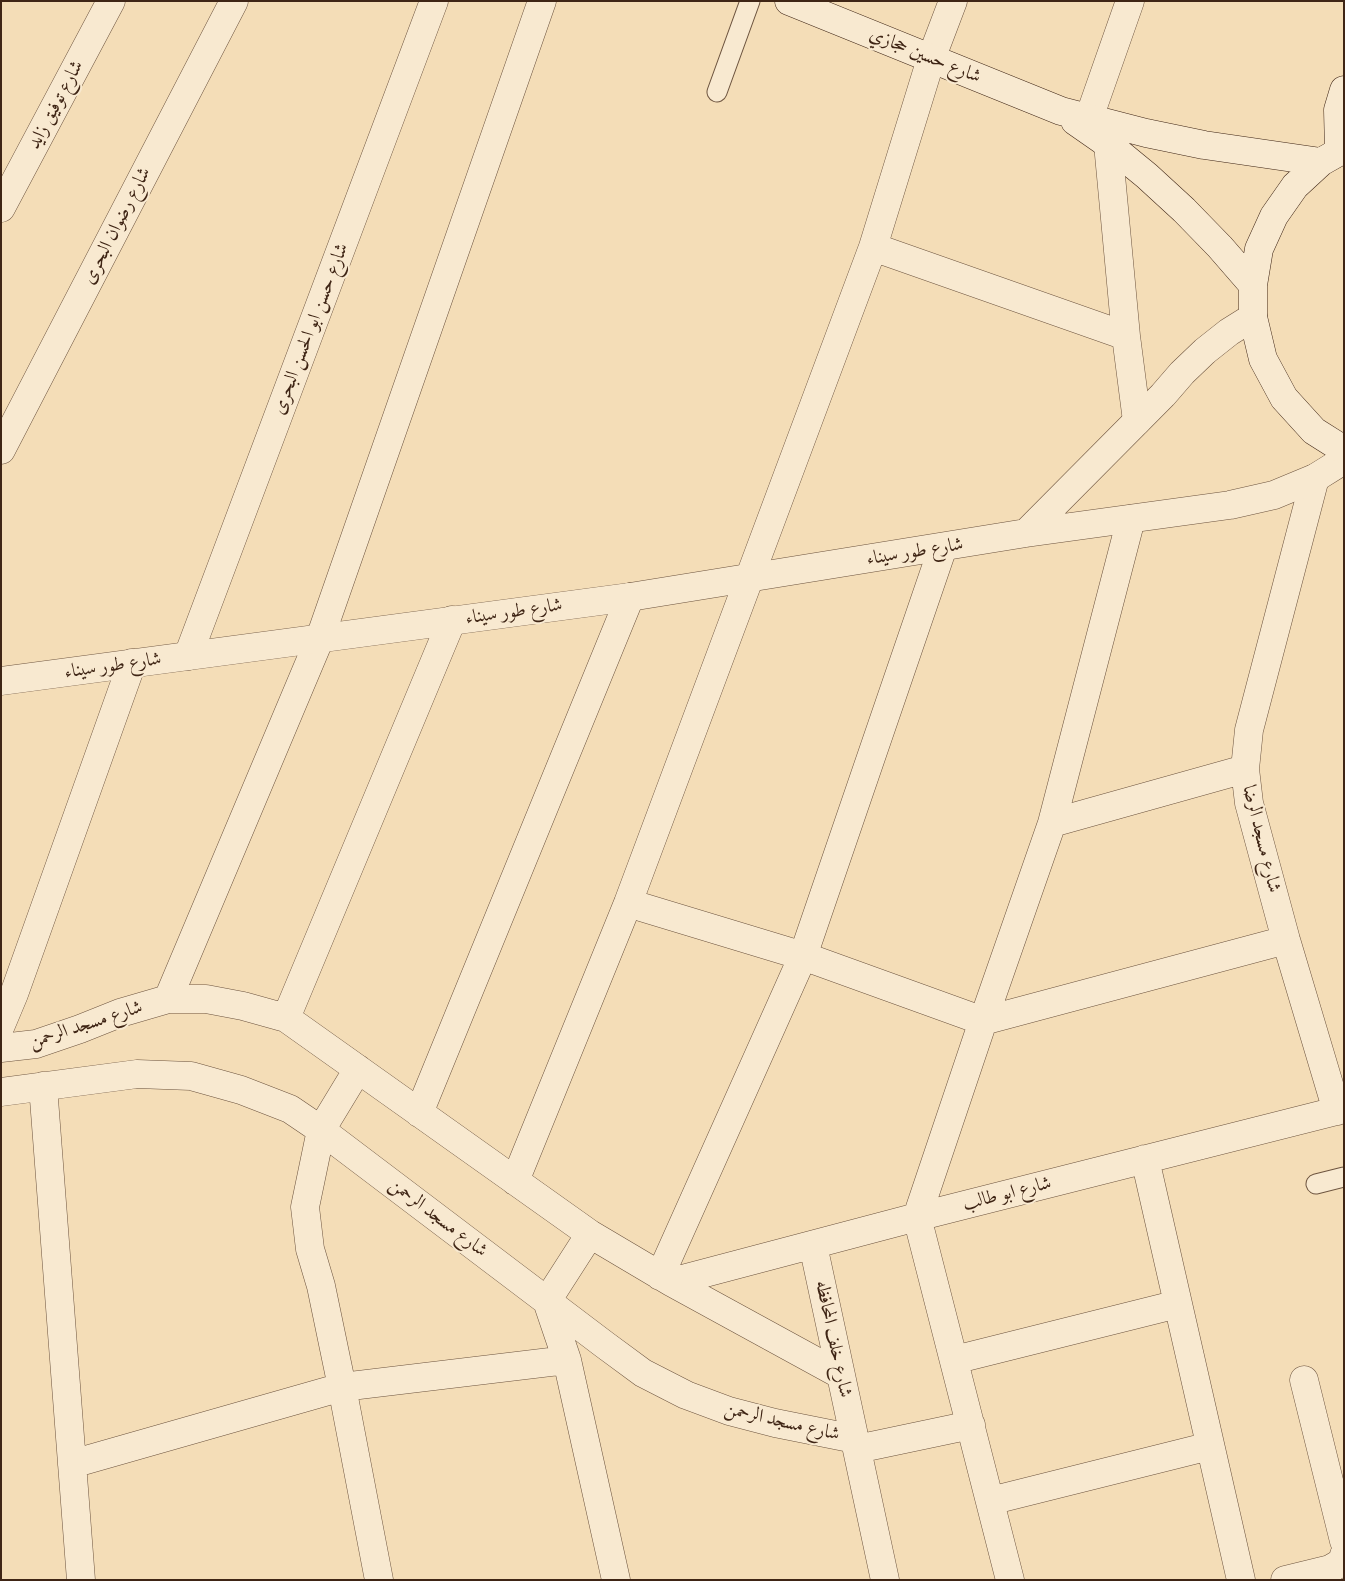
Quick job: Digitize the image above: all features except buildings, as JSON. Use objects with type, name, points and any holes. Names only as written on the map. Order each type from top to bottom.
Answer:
[{"type":"street","name":"شارع توفيق زايد","points":[[1,208],[111,1]]},
{"type":"street","name":"شارع رضوان البحرى","points":[[1,450],[234,1]]},
{"type":"street","name":"شارع حسن ابو الحسن البحرى","points":[[188,656],[434,1]]},
{"type":"street","points":[[168,999],[320,638],[542,1]]},
{"type":"street","name":"شارع حسين حجازي","points":[[788,1],[1061,111],[1146,133],[1204,145],[1335,154]]},
{"type":"street","points":[[515,1181],[628,903],[873,247],[931,59],[952,1]]},
{"type":"street","points":[[1089,118],[1130,1]]},
{"type":"street","points":[[1344,90],[1338,110],[1335,154],[1295,186],[1274,216],[1260,249],[1252,285],[1253,317],[1263,359],[1284,398],[1314,431],[1344,450]]},
{"type":"street","name":"شارع حسين حجازي","points":[[1061,111],[1108,144],[1148,176],[1220,247],[1252,285]]},
{"type":"street","points":[[1108,144],[1126,336],[1137,421]]},
{"type":"street","points":[[873,247],[1126,336]]},
{"type":"street","points":[[1026,533],[1205,351],[1229,332],[1253,317]]},
{"type":"street","name":"شارع طور سيناء","points":[[1,681],[630,596],[943,548],[1026,533],[1230,504],[1274,495],[1315,478],[1344,460]]},
{"type":"street","name":"شارع مسجد الرضا","points":[[1315,478],[1249,730],[1245,769],[1249,803],[1286,940],[1340,1110]]},
{"type":"street","points":[[1010,1580],[917,1217],[1052,823],[1131,518]]},
{"type":"street","points":[[665,1279],[803,956],[943,548]]},
{"type":"street","points":[[419,1113],[630,596]]},
{"type":"street","points":[[286,1018],[452,620]]},
{"type":"street","points":[[1,1025],[8,991],[132,663]]},
{"type":"street","points":[[1052,823],[1245,769]]},
{"type":"street","points":[[628,903],[803,956],[983,1021],[1286,940]]},
{"type":"street","name":"شارع مسجد الرحمن","points":[[1,1048],[36,1044],[80,1030],[120,1013],[168,999],[206,999],[243,1006],[286,1018],[590,1234],[665,1279],[841,1375]]},
{"type":"street","points":[[358,1070],[321,1130],[305,1206],[310,1250],[321,1286],[379,1580]]},
{"type":"street","name":"شارع مسجد الرحمن","points":[[1,1092],[137,1074],[191,1076],[241,1090],[290,1109],[321,1130],[547,1302],[644,1373],[686,1395],[729,1411],[856,1444]]},
{"type":"street","points":[[44,1086],[81,1580]]},
{"type":"street","name":"شارع ابو طالب","points":[[665,1279],[813,1244],[1340,1110]]},
{"type":"street","points":[[1144,1159],[1241,1580]]},
{"type":"street","points":[[590,1234],[547,1302],[567,1360],[616,1580]]},
{"type":"street","name":"شارع خلف المحافظه","points":[[813,1244],[885,1580]]},
{"type":"street","points":[[954,1360],[1178,1304]]},
{"type":"street","points":[[72,1464],[342,1387],[567,1360]]},
{"type":"street","points":[[1285,1580],[1330,1569],[1342,1562],[1343,1542],[1304,1380]]},
{"type":"street","points":[[856,1444],[971,1425]]},
{"type":"street","points":[[990,1501],[1210,1446]]},
{"type":"lane","points":[[717,92],[750,1]]},
{"type":"lane","points":[[1316,1184],[1344,1177]]}]
